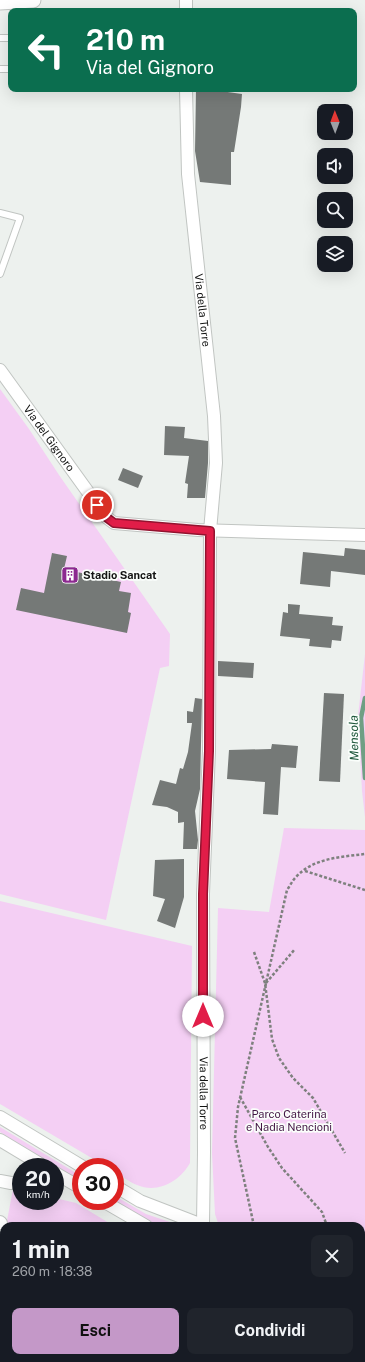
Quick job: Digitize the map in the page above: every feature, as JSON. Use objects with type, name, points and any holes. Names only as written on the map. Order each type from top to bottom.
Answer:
[{"type":"street","points":[[0,2],[33,0]]},
{"type":"street","name":"Via della Torre","points":[[186,92],[188,174],[214,416],[216,463],[210,531],[209,751],[203,894],[204,1152],[199,1222]]},
{"type":"street","name":"Via del Gignoro","points":[[0,370],[110,521],[123,525],[210,531]]},
{"type":"street","points":[[210,531],[365,536]]},
{"type":"street","points":[[0,1117],[72,1160]]},
{"type":"street","points":[[0,1140],[30,1158]]},
{"type":"street","points":[[124,1191],[140,1201],[192,1222]]},
{"type":"street","points":[[118,1210],[139,1222]]},
{"type":"lane","points":[[0,213],[20,218],[0,274]]},
{"type":"path","points":[[253,1222],[235,1138],[240,1096],[287,890],[296,877],[319,862],[365,854]]},
{"type":"path","points":[[304,871],[365,890]]},
{"type":"path","points":[[265,983],[295,949]]},
{"type":"path","points":[[254,952],[265,983],[272,1039],[279,1058],[293,1078],[313,1098],[345,1153]]},
{"type":"path","points":[[240,1096],[268,1148],[282,1168],[322,1212],[325,1222]]},
{"type":"green space","points":[[0,389],[170,634],[169,666],[160,668],[106,920],[0,894]]},
{"type":"green space","points":[[365,654],[365,817],[358,716]]},
{"type":"green space","name":"Parco Caterina e Nadia Nencioni","points":[[284,828],[365,830],[365,1222],[218,1222],[215,1214],[212,1153],[218,908],[269,912]]},
{"type":"green space","points":[[0,901],[192,946],[190,1163],[174,1180],[168,1184],[153,1188],[134,1184],[124,1178],[124,1158],[92,1158],[0,1104]]},
{"type":"green space","points":[[0,1127],[51,1158],[43,1158],[0,1132]]},
{"type":"green space","points":[[64,1166],[72,1171],[72,1176],[64,1171]]},
{"type":"green space","points":[[12,1194],[12,1210],[64,1210],[64,1200],[72,1202],[72,1210],[88,1210],[107,1222],[7,1222]]},
{"type":"green space","points":[[124,1201],[146,1214],[170,1222],[150,1222],[124,1207]]},
{"type":"building","points":[[196,92],[228,92],[242,94],[234,152],[231,152],[231,185],[200,182],[195,151]]},
{"type":"building","points":[[165,426],[185,427],[184,438],[208,441],[205,498],[187,498],[188,484],[185,483],[189,456],[164,455]]},
{"type":"building","points":[[123,468],[143,476],[138,488],[118,480]]},
{"type":"building","points":[[345,548],[365,550],[365,575],[331,571],[330,587],[300,584],[303,552],[344,556]]},
{"type":"building","points":[[52,553],[67,556],[64,569],[121,582],[119,591],[131,593],[128,612],[131,613],[127,633],[16,610],[21,588],[44,593]]},
{"type":"building","points":[[288,604],[300,605],[299,614],[333,617],[332,625],[343,626],[341,641],[332,640],[331,648],[309,646],[310,639],[280,636],[283,612],[288,613]]},
{"type":"building","points":[[218,661],[254,663],[253,678],[218,676]]},
{"type":"building","points":[[324,693],[344,694],[340,782],[319,781]]},
{"type":"building","points":[[195,698],[202,699],[200,789],[195,811],[198,840],[197,849],[183,849],[184,822],[178,823],[178,812],[167,807],[152,805],[160,780],[176,784],[180,768],[183,769],[188,752],[192,723],[187,723],[187,711],[193,712]]},
{"type":"building","points":[[272,744],[298,746],[296,768],[281,767],[278,815],[263,814],[265,782],[227,779],[229,750],[271,749]]},
{"type":"building","points":[[184,859],[184,897],[175,928],[157,921],[165,899],[153,896],[155,860]]},
{"type":"waterway","name":"Mensola","points":[[365,698],[361,718],[365,778]]},
{"type":"place","name":"Stadio Sancat","points":[[70,575]]},
{"type":"route","points":[[97,505],[106,517],[114,523],[123,525],[210,531],[209,751],[203,894],[203,1016]]}]
